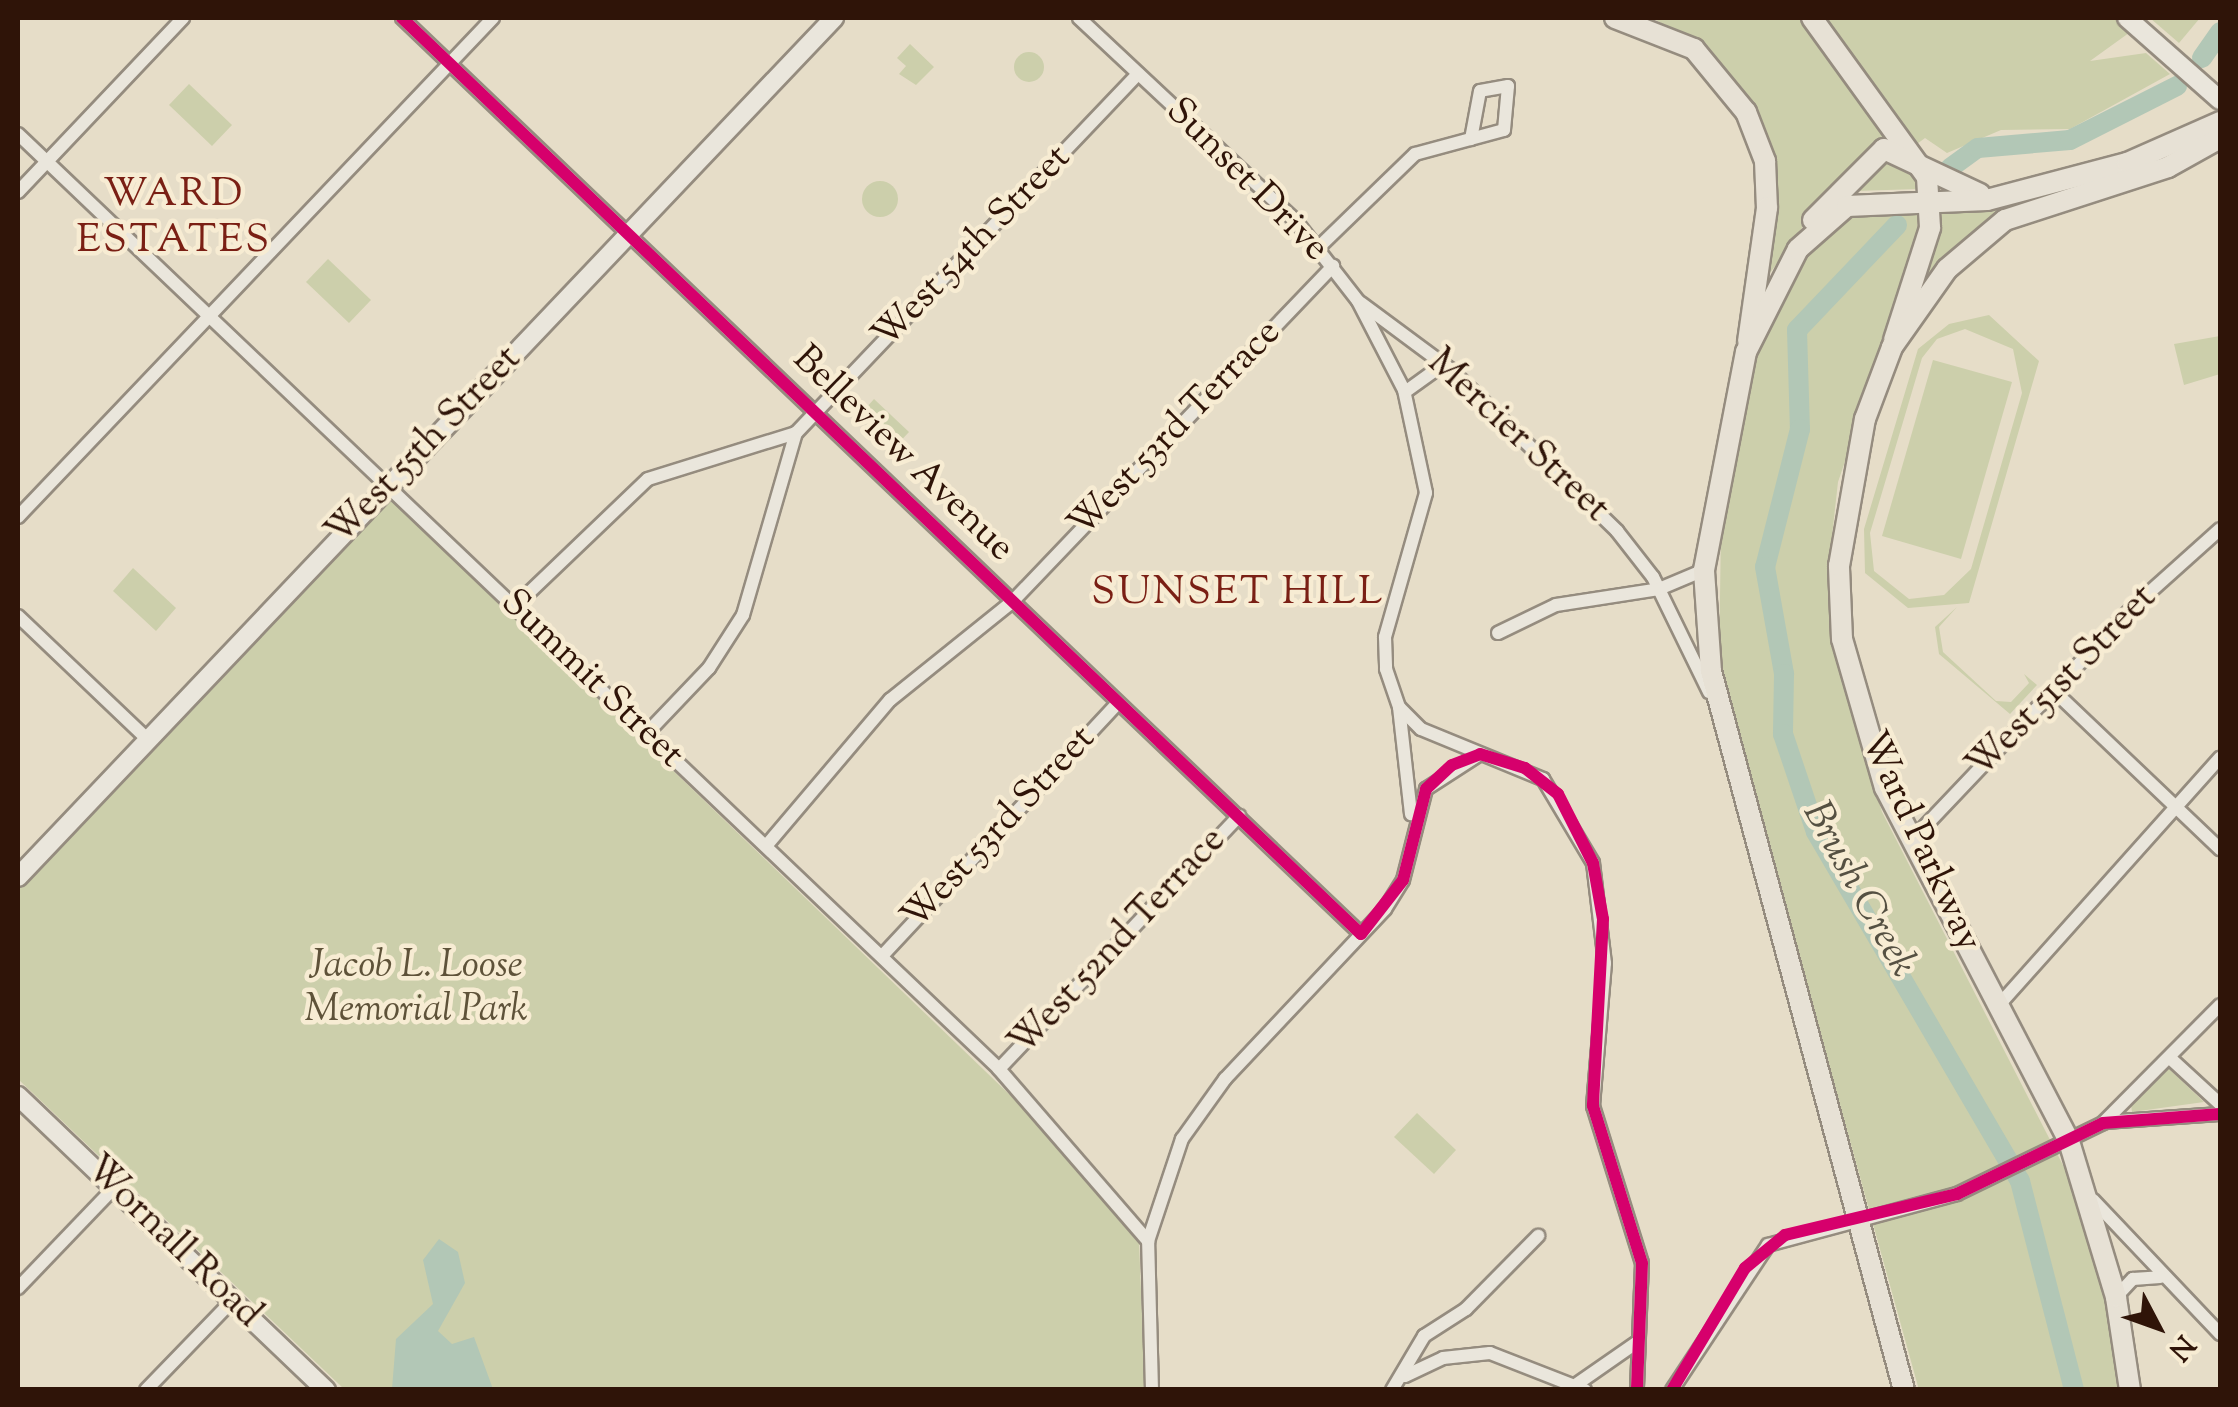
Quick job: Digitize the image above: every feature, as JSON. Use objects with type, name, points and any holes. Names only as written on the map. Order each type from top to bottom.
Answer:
[{"type":"main road","name":"West 55th Street","points":[[18,877],[834,18]]},
{"type":"main road","points":[[1615,18],[1694,49],[1746,112],[1765,161],[1767,208],[1746,352],[1704,570],[1717,708],[1904,1390]]},
{"type":"main road","name":"Ward Parkway","points":[[1812,18],[1917,157],[1929,198],[1930,228],[1865,419],[1839,566],[1859,712],[1910,842],[2069,1140],[2116,1297],[2130,1390]]},
{"type":"main road","points":[[2127,18],[2220,100]]},
{"type":"main road","points":[[1798,249],[1847,206],[1929,198],[1987,200],[2079,177],[2220,122]]},
{"type":"main road","points":[[1892,347],[1947,269],[2005,220],[2168,167],[2220,138]]},
{"type":"main road","points":[[1746,352],[1798,249],[1872,154],[1917,157],[1978,194],[2079,177]]},
{"type":"main road","name":"Wornall Road","points":[[18,1096],[326,1390]]},
{"type":"street","points":[[18,192],[183,18]]},
{"type":"street","name":"Belleview Avenue","points":[[402,18],[1361,934]]},
{"type":"street","points":[[18,517],[493,18]]},
{"type":"street","name":"Sunset Drive","points":[[1078,18],[1318,248],[1358,301],[1405,392],[1426,493],[1385,636],[1412,817]]},
{"type":"street","name":"West 54th Street","points":[[647,734],[709,668],[743,614],[796,433],[1138,74]]},
{"type":"street","points":[[1318,248],[1388,172],[1504,130],[1508,86],[1483,87],[1471,139]]},
{"type":"street","name":"Summit Street","points":[[18,134],[999,1069],[1148,1241]]},
{"type":"street","name":"West 53rd Terrace","points":[[766,846],[890,700],[1012,602],[1333,266]]},
{"type":"street","name":"Mercier Street","points":[[1358,301],[1444,364],[1591,504],[1659,589],[1717,708]]},
{"type":"street","points":[[1405,392],[1444,364]]},
{"type":"street","points":[[514,607],[648,479],[796,433]]},
{"type":"street","name":"West 51st Street","points":[[1910,842],[2054,690],[2220,529]]},
{"type":"street","points":[[1498,632],[1556,604],[1659,589],[1704,570]]},
{"type":"street","points":[[18,616],[148,740]]},
{"type":"street","points":[[2054,690],[2220,849]]},
{"type":"street","name":"West 53rd Street","points":[[882,956],[1118,702]]},
{"type":"street","points":[[1398,707],[1437,740],[1543,779],[1594,862],[1605,963],[1594,1106],[1642,1264],[1636,1390]]},
{"type":"street","points":[[1152,1390],[1148,1241],[1167,1170],[1200,1110],[1361,934],[1403,880],[1412,817],[1436,777],[1480,754]]},
{"type":"street","points":[[1998,1006],[2220,758]]},
{"type":"street","name":"West 52nd Terrace","points":[[999,1069],[1239,816]]},
{"type":"street","points":[[1672,1390],[1756,1256],[1785,1236],[1858,1223],[1986,1182],[2103,1123],[2220,1004]]},
{"type":"street","points":[[2170,1058],[2220,1104]]},
{"type":"street","points":[[2103,1123],[2220,1114]]},
{"type":"street","points":[[18,1288],[114,1188]]},
{"type":"street","points":[[2087,1196],[2160,1277],[2220,1334]]},
{"type":"street","points":[[1406,1376],[1424,1336],[1466,1310],[1538,1236]]},
{"type":"street","points":[[2116,1297],[2133,1279],[2160,1277]]},
{"type":"street","points":[[146,1390],[232,1301]]},
{"type":"street","points":[[1392,1390],[1406,1376],[1443,1358],[1490,1353],[1581,1386],[1612,1368],[1637,1341]]},
{"type":"green space","points":[[1653,18],[1801,18],[1896,143],[1809,218],[1770,273],[1751,105],[1711,53]]},
{"type":"green space","points":[[1822,18],[2119,18],[2133,30],[2090,61],[2146,53],[2170,74],[2070,129],[2001,130],[1947,153],[1925,138],[1917,144]]},
{"type":"green space","points":[[2150,18],[2200,18],[2179,43]]},
{"type":"green space","points":[[910,44],[934,67],[916,85],[899,74],[906,66],[897,58]]},
{"type":"green space","points":[[1029,52],[1039,57],[1044,67],[1039,77],[1029,82],[1019,77],[1014,67],[1019,57]]},
{"type":"green space","points":[[189,84],[232,125],[212,146],[169,105]]},
{"type":"green space","points":[[1878,155],[1914,168],[1919,189],[1855,191]]},
{"type":"green space","points":[[880,181],[893,186],[898,199],[893,212],[880,217],[867,212],[862,199],[867,186]]},
{"type":"green space","points":[[2031,202],[1926,283],[1943,209]]},
{"type":"green space","points":[[1920,206],[1914,257],[1838,482],[1829,563],[1837,663],[1882,812],[2068,1175],[2103,1285],[2119,1389],[1919,1390],[1719,668],[1721,527],[1757,345],[1793,267],[1844,214]]},
{"type":"green space","points":[[328,259],[371,300],[349,323],[306,282]]},
{"type":"green space","points":[[1989,315],[2039,361],[1969,603],[1908,608],[1865,573],[1864,529],[1918,349],[1949,324]],"holes":[[[1965,329],[2013,349],[2022,393],[1971,569],[1944,595],[1909,599],[1874,571],[1870,533],[1922,358],[1937,339]]]},
{"type":"green space","points":[[2220,336],[2220,374],[2184,385],[2174,344]]},
{"type":"green space","points":[[1933,360],[2012,382],[1961,559],[1882,536]]},
{"type":"green space","points":[[874,399],[909,432],[894,448],[860,415]]},
{"type":"green space","name":"Jacob L. Loose Memorial Park","points":[[390,498],[1067,1150],[1139,1242],[1145,1389],[344,1389],[18,1079],[18,886]]},
{"type":"green space","points":[[133,568],[176,608],[156,631],[113,591]]},
{"type":"green space","points":[[1957,607],[1939,627],[1943,652],[1996,701],[2011,702],[2029,683],[2024,674],[2037,685],[2010,714],[1939,654],[1935,627]]},
{"type":"green space","points":[[2167,1067],[2204,1102],[2132,1112],[2131,1105]]},
{"type":"green space","points":[[1417,1113],[1456,1150],[1434,1174],[1394,1137]]},
{"type":"shaded area","points":[[439,1239],[458,1252],[465,1283],[438,1331],[452,1344],[474,1337],[493,1389],[392,1389],[396,1339],[433,1304],[423,1260]]},
{"type":"waterway","name":"Brush Creek","points":[[2202,58],[2220,32]]},
{"type":"waterway","name":"Brush Creek","points":[[1950,168],[1978,148],[2070,140],[2177,86]]},
{"type":"waterway","name":"Brush Creek","points":[[1897,225],[1797,330],[1800,429],[1765,567],[1784,674],[1783,734],[1816,832],[2020,1181],[2074,1390]]},
{"type":"cycle path","points":[[402,18],[1361,934],[1403,880],[1426,789],[1452,765],[1480,754],[1525,768],[1558,794],[1593,863],[1603,919],[1593,1106],[1642,1263],[1637,1390]]},
{"type":"cycle path","points":[[1672,1390],[1745,1268],[1785,1235],[1957,1194],[2103,1123],[2220,1114]]},
{"type":"district","name":"WARD ESTATES","points":[[174,219]]},
{"type":"district","name":"SUNSET HILL","points":[[1238,594]]}]
